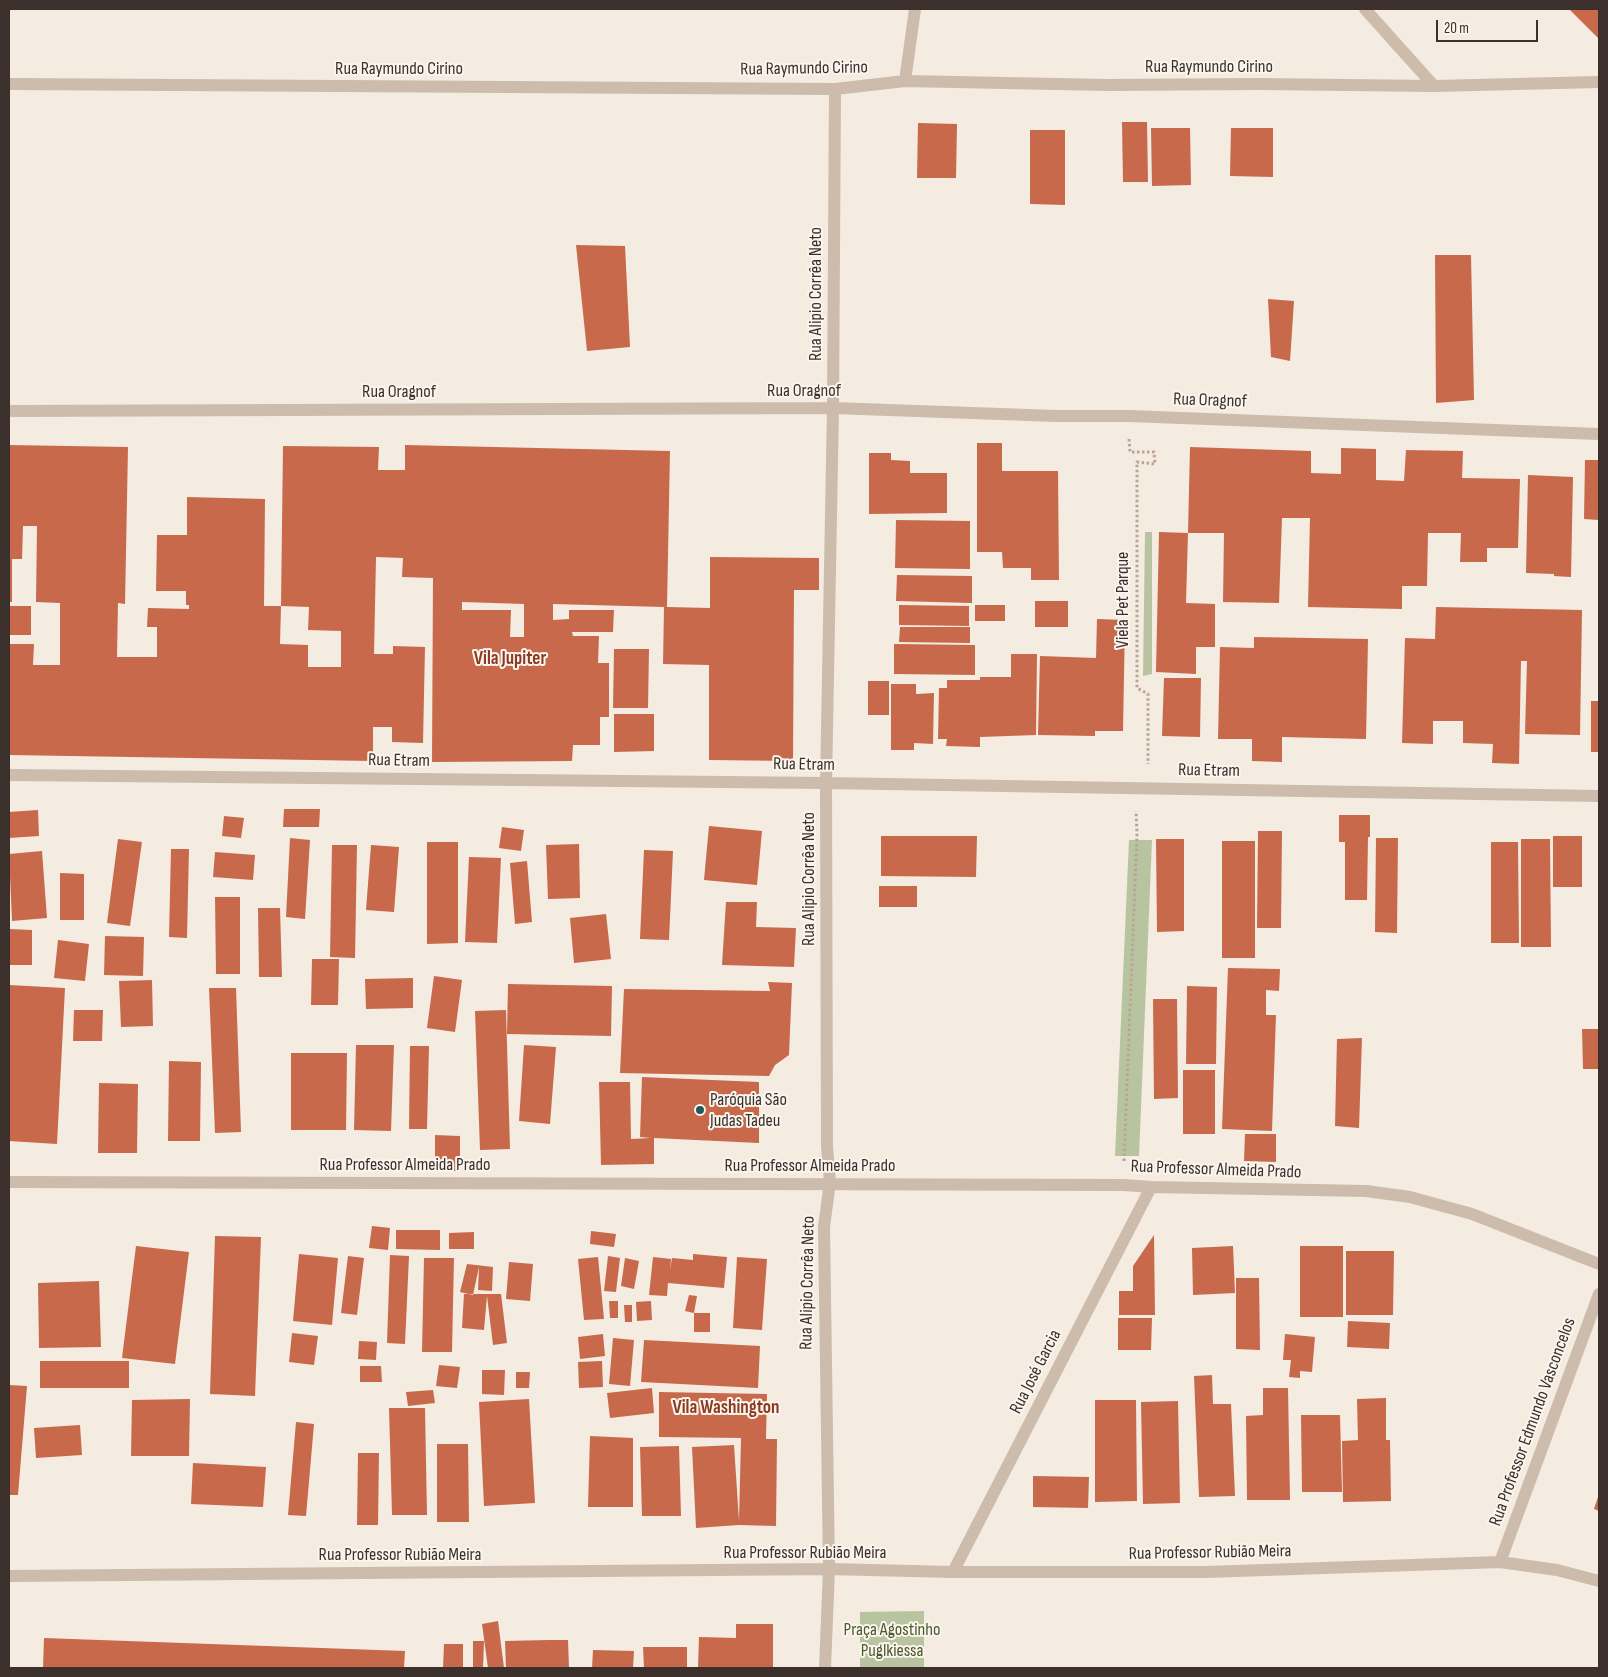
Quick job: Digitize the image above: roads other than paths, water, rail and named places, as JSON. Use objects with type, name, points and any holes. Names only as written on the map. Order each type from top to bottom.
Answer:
[{"type":"street","points":[[905,81],[915,9]]},
{"type":"street","points":[[1365,9],[1434,86]]},
{"type":"street","name":"Rua Raymundo Cirino","points":[[9,84],[835,89],[905,81],[1107,86],[1259,84],[1434,86],[1599,82]]},
{"type":"street","name":"Rua Alipio Corrêa Neto","points":[[825,1668],[828,1570],[824,1227],[830,1182],[826,1147],[826,783],[833,408],[835,89]]},
{"type":"street","name":"Rua Oragnof","points":[[9,411],[833,408],[1046,416],[1129,416],[1599,434]]},
{"type":"street","name":"Rua Etram","points":[[9,774],[1148,787],[1599,796]]},
{"type":"street","name":"Rua Professor Almeida Prado","points":[[9,1182],[830,1182],[1366,1190],[1410,1197],[1472,1214],[1599,1264]]},
{"type":"street","name":"Rua José Garcia","points":[[953,1572],[1151,1187]]},
{"type":"street","name":"Rua Professor Edmundo Vasconcelos","points":[[1500,1562],[1599,1294]]},
{"type":"street","name":"Rua Professor Rubião Meira","points":[[9,1576],[828,1570],[1206,1572],[1500,1562],[1557,1570],[1599,1581]]},
{"type":"place","name":"Paróquia São Judas Tadeu","points":[[700,1110]]},
{"type":"district","name":"Vila Jupiter","points":[[510,659]]},
{"type":"district","name":"Vila Washington","points":[[726,1408]]},
{"type":"park label","name":"Praça Agostinho Puglkiessa","points":[[892,1640]]}]
